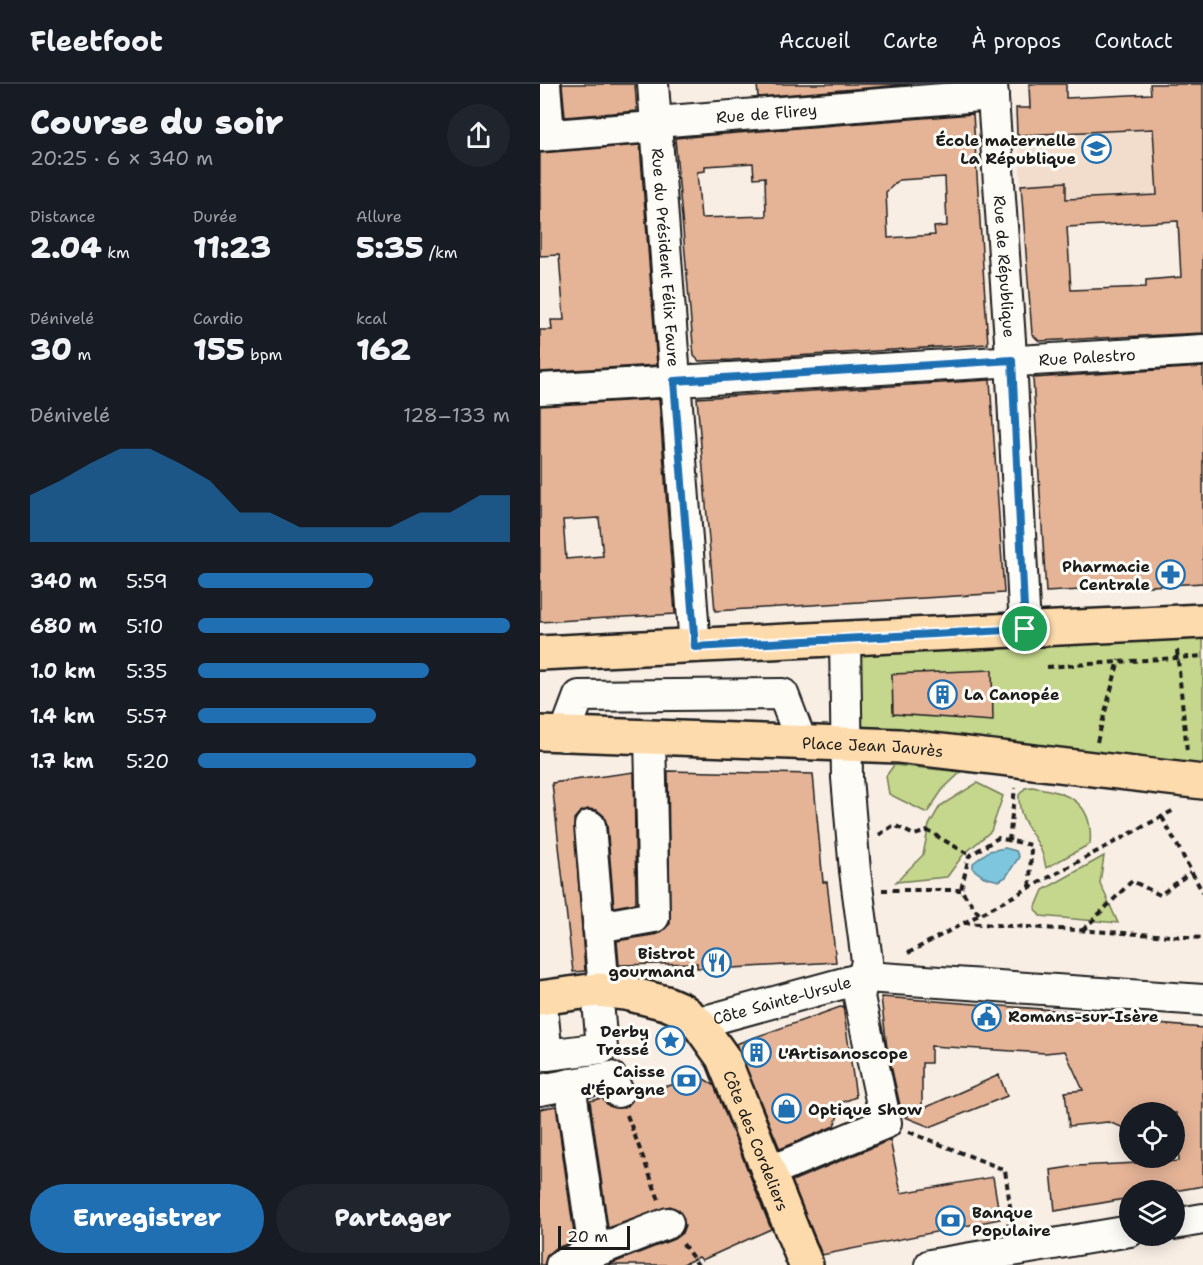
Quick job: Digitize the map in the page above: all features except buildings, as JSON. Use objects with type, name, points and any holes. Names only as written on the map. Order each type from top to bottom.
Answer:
[{"type":"main road","points":[[540,653],[1189,622]]},
{"type":"main road","name":"Place Jean Jaurès","points":[[552,734],[846,743],[974,754],[1203,782]]},
{"type":"main road","points":[[540,998],[600,990],[666,1003],[682,1010],[698,1023]]},
{"type":"main road","name":"Côte des Cordeliers","points":[[698,1023],[723,1058],[806,1265]]},
{"type":"street","points":[[545,84],[545,135]]},
{"type":"street","name":"Rue du Président Félix Faure","points":[[653,84],[695,647]]},
{"type":"street","name":"Rue de Flirey","points":[[545,135],[641,128],[656,124],[993,89]]},
{"type":"street","name":"Rue de République","points":[[993,89],[1012,360],[1025,629]]},
{"type":"street","name":"Rue Palestro","points":[[540,389],[1203,350]]},
{"type":"street","points":[[768,1172],[886,1123],[859,997],[866,977],[867,961],[855,871],[847,778],[845,639]]},
{"type":"street","points":[[552,734],[579,696],[783,694],[801,741]]},
{"type":"street","points":[[598,927],[654,917],[650,736]]},
{"type":"street","points":[[540,998],[547,1055],[602,1048],[598,927],[590,826]]},
{"type":"street","name":"Côte Sainte-Ursule","points":[[698,1023],[866,977],[1203,1000]]},
{"type":"street","points":[[540,1090],[611,1077],[618,1092]]},
{"type":"street","points":[[570,1084],[594,1250]]},
{"type":"street","points":[[1185,1222],[1203,1219]]},
{"type":"street","points":[[561,1265],[594,1250],[668,1223]]},
{"type":"street","points":[[930,1265],[1007,1259],[1119,1234]]},
{"type":"path","points":[[1187,752],[1178,658],[1189,622]]},
{"type":"path","points":[[1047,667],[1119,660],[1203,656]]},
{"type":"path","points":[[1097,742],[1119,660]]},
{"type":"path","points":[[1009,841],[1016,779]]},
{"type":"path","points":[[897,979],[897,968],[903,956],[1180,807]]},
{"type":"path","points":[[1162,817],[1203,894]]},
{"type":"path","points":[[875,825],[876,837],[894,825],[914,835],[928,831],[970,855]]},
{"type":"path","points":[[961,891],[970,855],[998,838],[1031,845],[1030,887]]},
{"type":"path","points":[[1082,930],[1132,881],[1160,895],[1191,872]]},
{"type":"path","points":[[880,880],[882,901]]},
{"type":"path","points":[[881,891],[961,891]]},
{"type":"path","points":[[961,891],[979,914]]},
{"type":"path","points":[[963,923],[1203,938]]},
{"type":"path","points":[[618,1092],[668,1223],[698,1265]]},
{"type":"path","points":[[886,1123],[1005,1170],[1010,1206],[1007,1259]]},
{"type":"shaded area","name":"École maternelle La République","points":[[1173,100],[1177,193],[1066,199],[1066,182],[1021,185],[1016,108]]},
{"type":"green space","points":[[1203,629],[1203,769],[859,733],[857,645]]},
{"type":"green space","points":[[894,765],[961,772],[943,789],[927,813],[889,794],[886,776]]},
{"type":"green space","points":[[977,783],[1003,796],[991,831],[963,855],[947,877],[896,882],[923,855],[929,825],[940,806]]},
{"type":"green space","points":[[1032,787],[1067,796],[1083,809],[1088,818],[1090,844],[1046,868],[1044,857],[1022,816],[1020,806],[1019,795],[1025,788]]},
{"type":"green space","points":[[1104,856],[1100,883],[1118,923],[1040,916],[1035,909],[1043,890]]},
{"type":"water","points":[[1005,848],[1016,851],[1019,857],[1006,877],[999,881],[984,877],[973,869],[973,863],[989,851]]},
{"type":"place","name":"École maternelle La République","points":[[1097,149]]},
{"type":"place","name":"Pharmacie Centrale","points":[[1171,575]]},
{"type":"place","name":"La Canopée","points":[[943,694]]},
{"type":"place","name":"Bistrot gourmand","points":[[716,962]]},
{"type":"place","name":"Romans-sur-Isère","points":[[987,1016]]},
{"type":"place","name":"Derby Tressé","points":[[670,1040]]},
{"type":"place","name":"L'Artisanoscope","points":[[757,1053]]},
{"type":"place","name":"Caisse d'Épargne","points":[[686,1080]]},
{"type":"place","name":"Optique Show","points":[[787,1109]]},
{"type":"place","name":"Banque Populaire","points":[[951,1221]]},
{"type":"route","points":[[1012,360],[1025,629],[695,647],[695,621],[674,381],[1012,360]]}]
